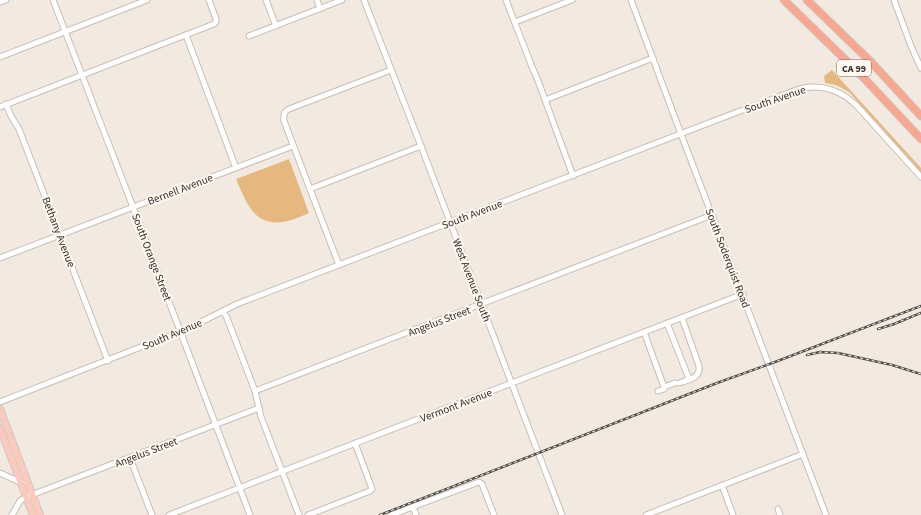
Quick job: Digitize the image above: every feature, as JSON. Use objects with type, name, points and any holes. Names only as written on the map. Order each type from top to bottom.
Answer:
[{"type":"highway","name":"CA 99","points":[[784,0],[862,76],[921,139]]},
{"type":"highway","name":"CA 99","points":[[807,0],[871,62],[921,116]]},
{"type":"main road","points":[[0,409],[30,487],[29,495],[33,515]]},
{"type":"main road","points":[[0,428],[21,483],[40,515]]},
{"type":"street","points":[[0,2],[6,0]]},
{"type":"street","name":"South Orange Street","points":[[53,0],[250,515]]},
{"type":"street","points":[[0,57],[147,0]]},
{"type":"street","points":[[0,106],[214,24],[216,20],[209,0]]},
{"type":"street","points":[[266,0],[276,26]]},
{"type":"street","points":[[317,0],[320,9]]},
{"type":"street","points":[[249,36],[342,0]]},
{"type":"street","name":"West Avenue South","points":[[364,0],[562,515]]},
{"type":"street","points":[[506,0],[537,78],[573,176]]},
{"type":"street","points":[[515,22],[572,0]]},
{"type":"street","name":"South Soderquist Road","points":[[631,0],[826,515]]},
{"type":"street","points":[[894,0],[921,68]]},
{"type":"street","points":[[186,35],[236,168]]},
{"type":"street","points":[[545,100],[653,58]]},
{"type":"street","points":[[339,265],[293,146],[284,121],[284,114],[289,109],[391,70]]},
{"type":"street","name":"South Avenue","points":[[0,402],[180,332],[237,304],[800,89],[814,87],[824,88],[840,93],[851,101],[921,177]]},
{"type":"street","name":"Bethany Avenue","points":[[6,104],[19,129],[108,360]]},
{"type":"street","name":"Bernell Avenue","points":[[0,258],[293,146]]},
{"type":"street","points":[[310,189],[421,146]]},
{"type":"street","name":"Angelus Street","points":[[255,391],[712,215]]},
{"type":"street","name":"Vermont Avenue","points":[[169,515],[178,513],[282,471],[743,294]]},
{"type":"street","points":[[223,311],[255,391],[259,408],[299,515]]},
{"type":"street","points":[[658,391],[664,389],[664,387],[695,377],[700,368],[682,318]]},
{"type":"street","points":[[667,323],[689,379]]},
{"type":"street","points":[[644,332],[664,387]]},
{"type":"street","name":"Angelus Street","points":[[29,495],[259,408]]},
{"type":"street","points":[[308,515],[372,489],[355,444]]},
{"type":"street","points":[[646,515],[803,454]]},
{"type":"street","points":[[130,458],[152,515]]},
{"type":"street","points":[[0,473],[30,487]]},
{"type":"street","points":[[391,515],[480,482],[494,515]]},
{"type":"street","points":[[722,485],[733,515]]},
{"type":"street","points":[[12,515],[20,501],[29,495]]},
{"type":"street","points":[[413,507],[416,515]]},
{"type":"shaded area","points":[[832,70],[921,168],[921,172],[849,92],[836,85],[825,83],[824,76]]},
{"type":"shaded area","points":[[289,159],[309,213],[292,220],[270,222],[255,214],[245,199],[236,179]]},
{"type":"railway","points":[[380,515],[717,383],[921,306]]},
{"type":"railway","points":[[878,329],[921,313]]},
{"type":"railway","points":[[807,355],[820,352],[838,353],[892,365],[921,374]]}]
